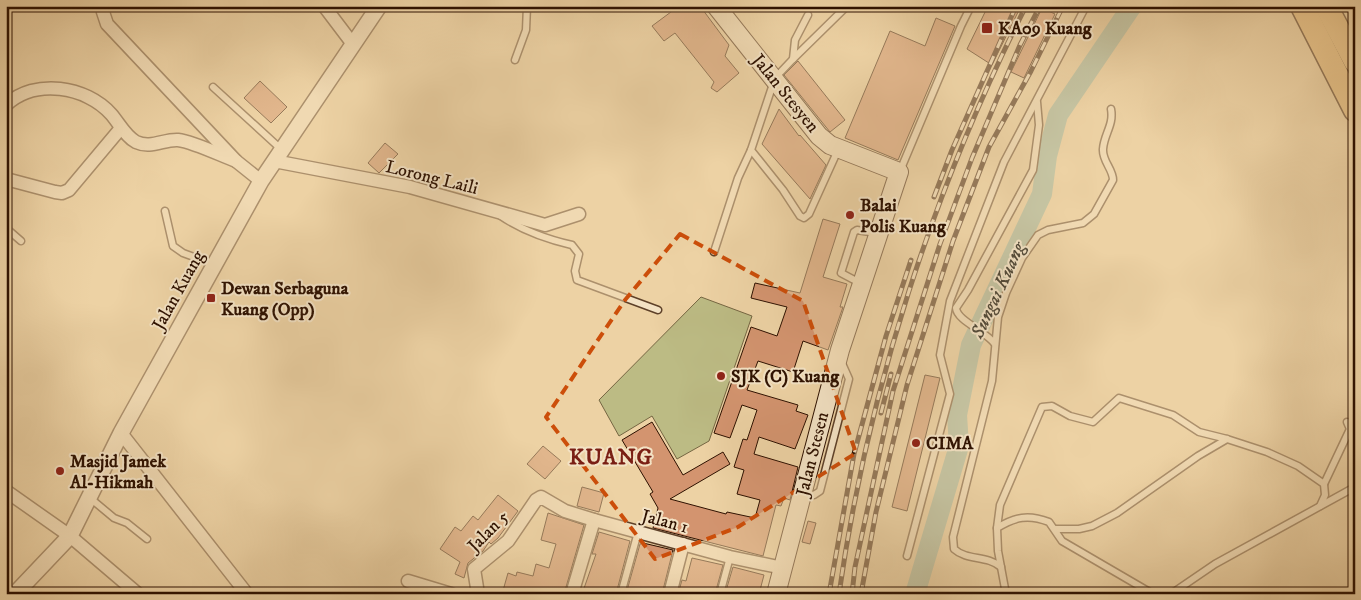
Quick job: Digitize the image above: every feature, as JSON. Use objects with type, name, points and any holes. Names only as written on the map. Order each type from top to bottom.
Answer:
[{"type":"highway","points":[[1302,6],[1355,110]]},
{"type":"highway","points":[[1326,6],[1355,62]]},
{"type":"main road","name":"Jalan Stesyen","points":[[716,6],[775,78],[819,136],[839,148],[899,172]]},
{"type":"main road","name":"Jalan Stesen","points":[[776,594],[838,357],[899,172]]},
{"type":"street","points":[[106,6],[103,12],[107,24],[236,161],[261,181]]},
{"type":"street","points":[[324,6],[352,44]]},
{"type":"street","name":"Jalan Kuang","points":[[15,594],[70,536],[121,433],[213,264],[261,181],[379,6]]},
{"type":"street","points":[[6,105],[24,94],[55,88],[78,92],[95,101],[110,113],[137,142],[148,145],[178,140],[236,161]]},
{"type":"street","points":[[6,179],[55,192],[62,193],[69,190],[122,128]]},
{"type":"street","name":"Lorong Laili","points":[[278,156],[410,188],[545,225],[579,214]]},
{"type":"street","points":[[121,433],[247,594]]},
{"type":"street","points":[[6,491],[70,536],[138,594]]},
{"type":"street","name":"Jalan 1","points":[[541,497],[565,511],[594,520],[730,557],[783,568]]},
{"type":"street","name":"Jalan 5","points":[[478,594],[474,569],[508,541],[536,500],[541,497]]},
{"type":"street","points":[[572,594],[594,520]]},
{"type":"street","points":[[670,594],[683,544]]},
{"type":"street","points":[[408,582],[451,594]]},
{"type":"lane","points":[[515,60],[526,30],[527,6]]},
{"type":"lane","points":[[714,252],[738,178],[751,150],[775,78],[847,6]]},
{"type":"lane","points":[[899,172],[971,6]]},
{"type":"lane","points":[[907,556],[950,394],[940,355],[950,301],[1004,162],[1021,126],[1037,102],[1086,6]]},
{"type":"lane","points":[[793,59],[795,40],[808,15]]},
{"type":"lane","points":[[213,88],[278,156]]},
{"type":"lane","points":[[995,344],[990,336],[961,318],[956,313],[956,308],[968,290],[1032,170],[1037,151],[1039,125],[1037,102]]},
{"type":"lane","points":[[1001,567],[987,559],[960,554],[954,549],[953,537],[992,382],[995,344],[1006,293],[1022,258],[1038,236],[1048,230],[1083,223],[1094,214],[1113,180],[1113,174],[1106,165],[1103,149],[1111,126],[1110,109]]},
{"type":"lane","points":[[751,150],[783,190],[800,216],[804,218],[809,214],[839,148]]},
{"type":"lane","points":[[491,210],[518,228],[548,240],[572,245],[579,254],[575,271],[577,280],[658,310]]},
{"type":"lane","points":[[165,211],[173,246],[183,254],[213,264]]},
{"type":"lane","points":[[6,228],[21,241]]},
{"type":"lane","points":[[1006,594],[998,551],[997,528],[1000,504],[1042,407],[1052,406],[1070,416],[1093,422],[1119,398],[1172,415],[1199,432],[1267,452],[1298,466],[1324,484]]},
{"type":"lane","points":[[1320,506],[1325,495],[1324,484],[1350,429],[1347,422]]},
{"type":"lane","points":[[1056,529],[1079,530],[1117,513],[1198,456],[1227,439]]},
{"type":"lane","points":[[1171,594],[1215,564],[1355,487]]},
{"type":"lane","points":[[89,497],[114,518],[128,523],[147,539]]},
{"type":"lane","points":[[997,528],[1013,518],[1026,516],[1049,522],[1056,529],[1062,541],[1153,594]]},
{"type":"lane","points":[[621,594],[638,532]]},
{"type":"lane","points":[[720,594],[730,557]]},
{"type":"highlighted area","points":[[680,234],[803,301],[856,453],[738,527],[655,559],[546,417],[625,300]]},
{"type":"shaded area","points":[[701,297],[752,316],[709,441],[677,459],[652,416],[619,436],[599,400]]},
{"type":"building","points":[[679,6],[700,6],[729,45],[725,56],[739,73],[717,92],[711,88],[714,82],[675,33],[664,41],[652,26]]},
{"type":"building","points":[[988,6],[1021,6],[992,65],[967,49]]},
{"type":"building","points":[[1042,8],[1055,14],[1024,78],[1011,72]]},
{"type":"building","points":[[936,18],[955,26],[898,160],[845,138],[890,31],[925,46]]},
{"type":"building","points":[[798,61],[845,120],[830,132],[784,75]]},
{"type":"building","points":[[260,81],[287,107],[271,123],[244,98]]},
{"type":"building","points":[[779,109],[799,136],[826,165],[810,199],[762,144]]},
{"type":"building","points":[[385,143],[398,154],[379,173],[368,163]]},
{"type":"building","points":[[823,219],[840,224],[823,277],[847,284],[840,307],[843,307],[828,350],[803,341],[793,372],[758,361],[747,390],[798,405],[796,411],[808,415],[795,449],[759,437],[754,454],[798,467],[790,500],[784,498],[781,506],[776,505],[763,556],[653,528],[658,508],[650,494],[653,492],[622,440],[652,422],[683,475],[723,452],[730,464],[670,499],[726,514],[727,512],[755,518],[760,500],[737,494],[744,470],[734,467],[743,439],[747,440],[757,410],[742,405],[730,438],[714,433],[751,327],[777,336],[787,307],[751,298],[755,283],[800,293]]},
{"type":"building","name":"CIMA","points":[[925,375],[940,378],[907,511],[892,507]]},
{"type":"building","points":[[543,446],[561,461],[545,479],[527,464]]},
{"type":"building","points":[[582,487],[604,493],[599,512],[577,506]]},
{"type":"building","points":[[498,495],[518,511],[498,538],[491,544],[489,542],[483,551],[468,563],[464,578],[455,574],[460,562],[440,549],[455,527],[461,531],[473,516],[478,520]]},
{"type":"building","points":[[548,513],[584,525],[564,594],[502,594],[508,573],[516,576],[517,572],[533,576],[536,564],[549,568],[556,544],[541,540]]},
{"type":"building","points":[[808,521],[816,523],[810,544],[802,542]]},
{"type":"building","points":[[599,532],[630,541],[616,594],[582,594],[596,554],[592,554]]},
{"type":"building","points":[[643,543],[673,550],[662,594],[626,594],[640,544]]},
{"type":"building","points":[[692,558],[723,565],[715,594],[678,594],[682,580],[686,581]]},
{"type":"building","points":[[733,567],[764,575],[759,594],[725,594]]},
{"type":"waterway","name":"Sungai Kuang","points":[[915,594],[959,446],[957,415],[971,345],[1042,194],[1047,156],[1058,115],[1132,6]]},
{"type":"railway","points":[[934,197],[952,150],[1016,6]]},
{"type":"railway","points":[[839,594],[867,442],[908,292],[962,147],[992,76],[1026,6]]},
{"type":"railway","points":[[852,594],[855,567],[893,391],[940,244],[972,158],[1020,45],[1040,6]]},
{"type":"railway","points":[[861,594],[876,512],[907,385],[953,241],[989,147],[1031,71],[1063,6]]},
{"type":"railway","points":[[829,594],[854,454],[886,336],[911,260]]},
{"type":"railway","points":[[881,413],[891,374]]},
{"type":"place","name":"KA09 Kuang","points":[[987,28]]},
{"type":"place","name":"Balai Polis Kuang","points":[[850,215]]},
{"type":"place","name":"Dewan Serbaguna Kuang (Opp)","points":[[211,298]]},
{"type":"place","name":"SJK (C) Kuang","points":[[721,376]]},
{"type":"place","name":"CIMA","points":[[916,443]]},
{"type":"place","name":"Masjid Jamek Al-Hikmah","points":[[60,471]]},
{"type":"district","name":"KUANG","points":[[611,456]]}]
